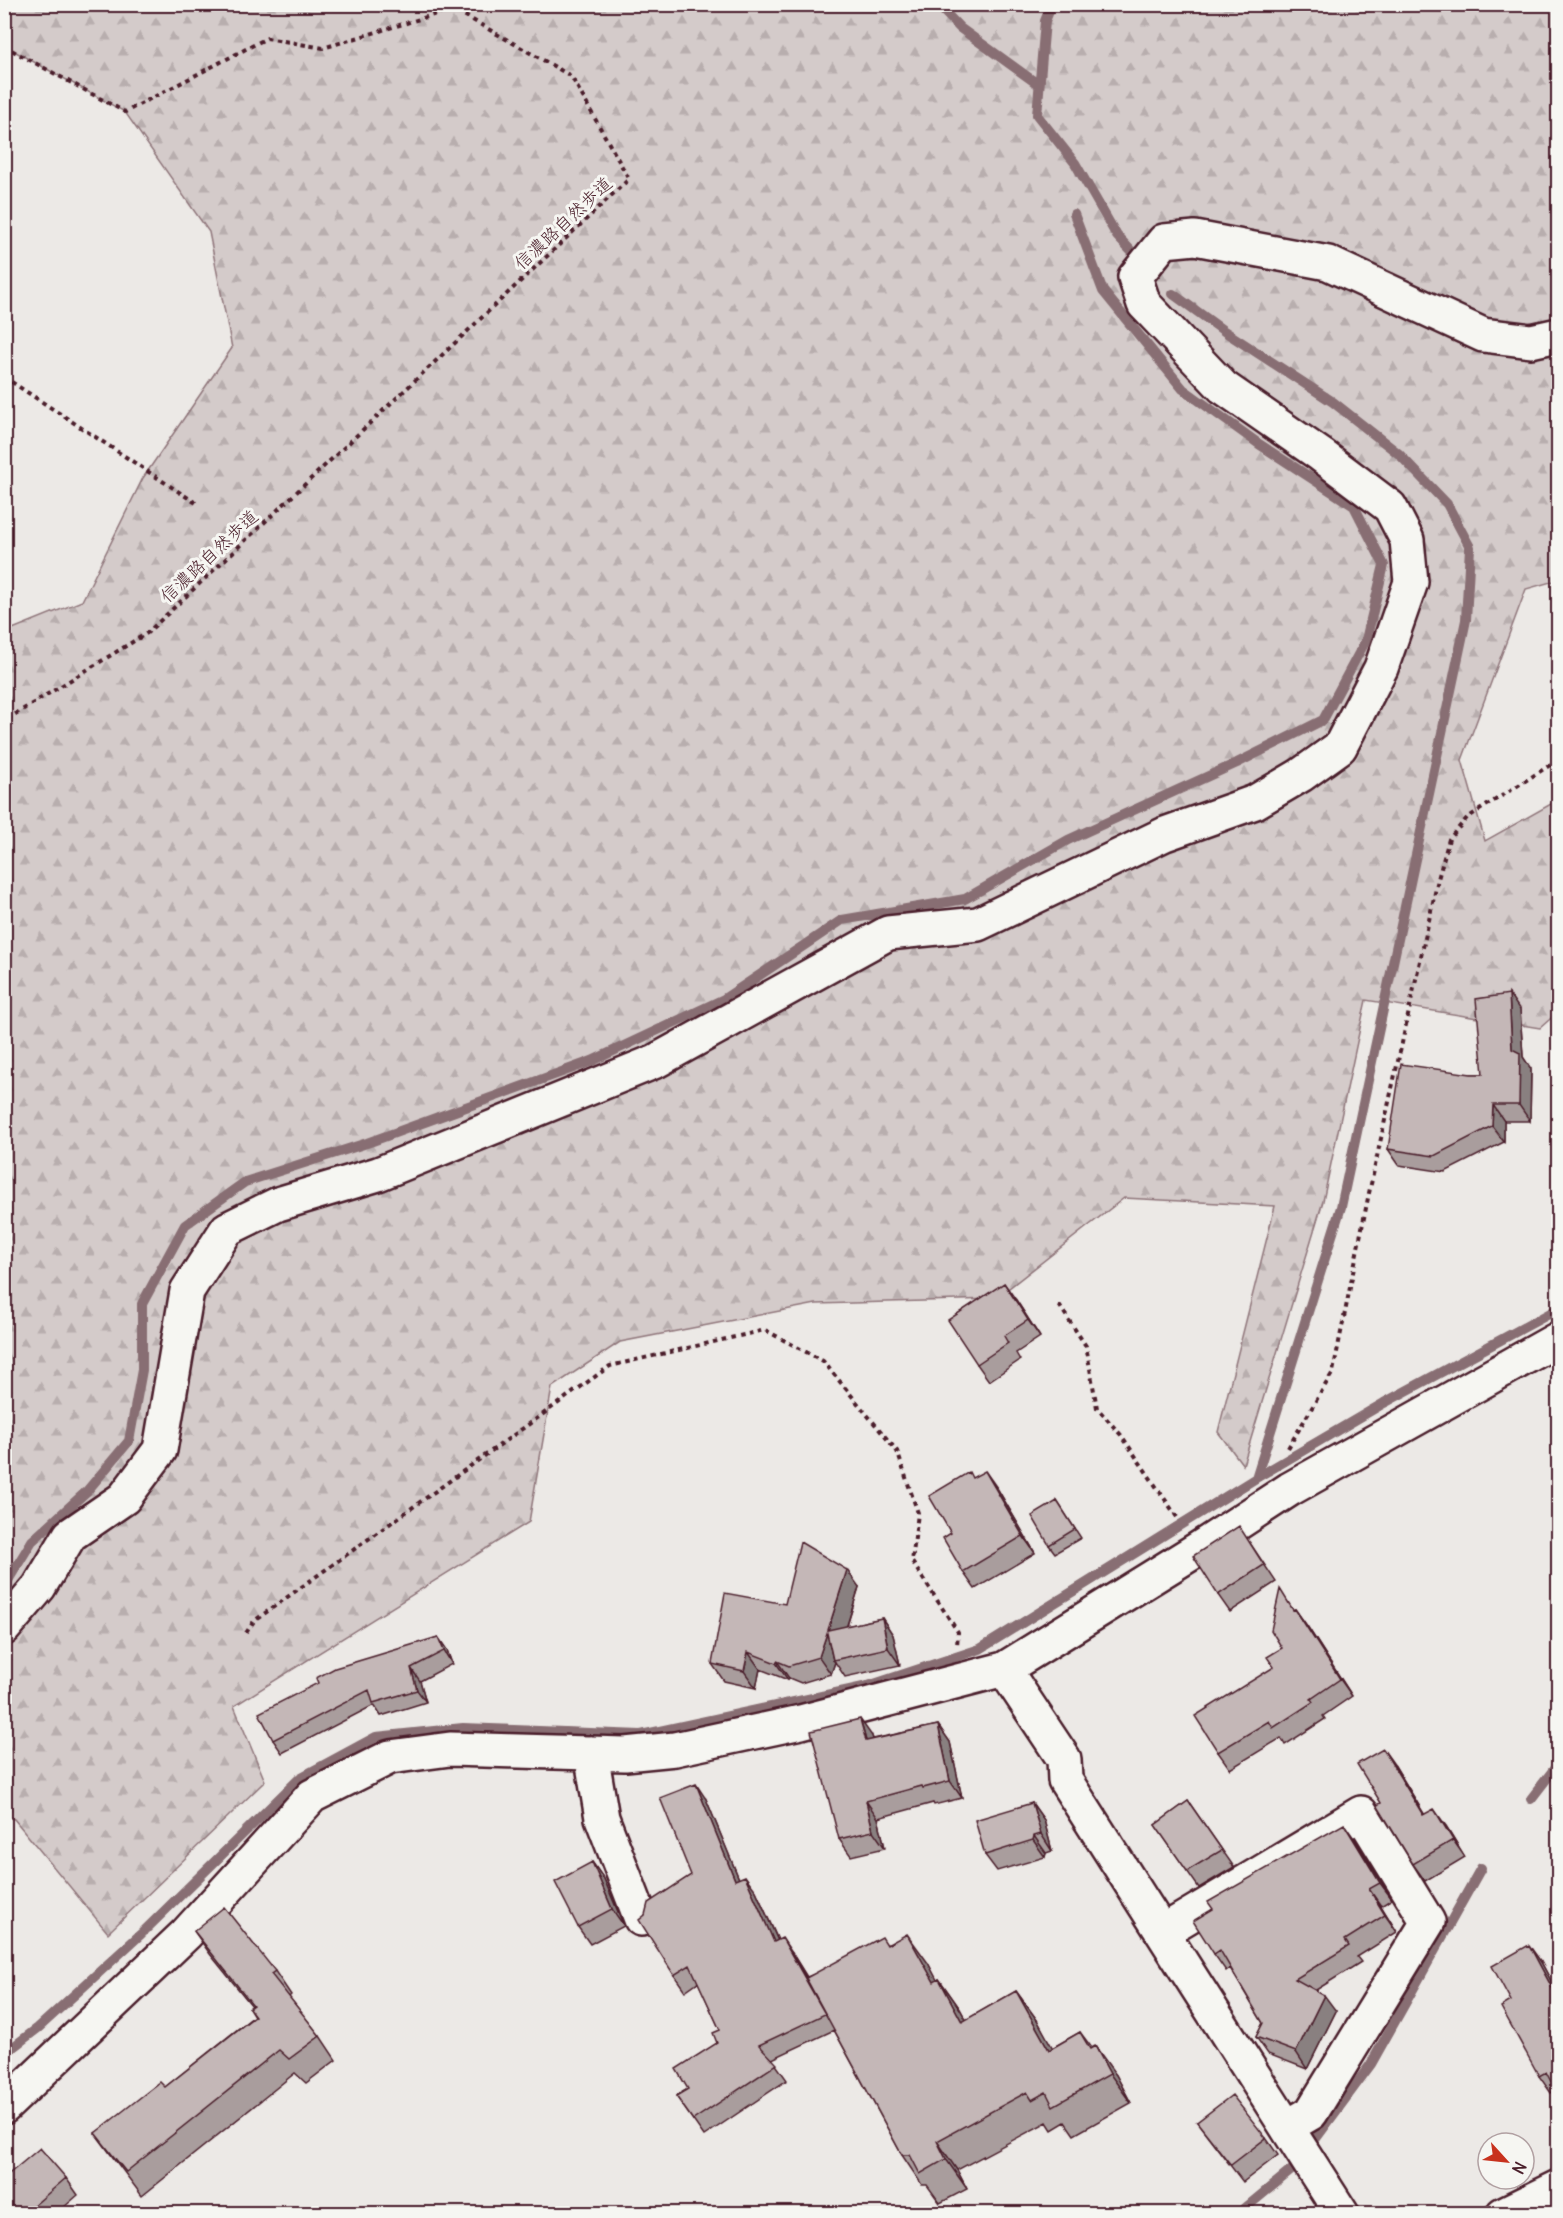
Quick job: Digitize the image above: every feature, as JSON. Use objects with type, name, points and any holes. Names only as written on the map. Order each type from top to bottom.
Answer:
[{"type":"street","points":[[4,1628],[39,1587],[70,1535],[124,1498],[160,1450],[187,1291],[226,1229],[278,1204],[378,1174],[656,1061],[888,933],[978,924],[1165,834],[1255,802],[1301,775],[1340,747],[1381,668],[1411,582],[1407,540],[1390,507],[1321,455],[1223,387],[1144,304],[1135,277],[1164,241],[1195,238],[1328,263],[1483,335],[1531,341],[1558,335]]},
{"type":"street","points":[[4,2107],[186,1934],[312,1796],[390,1757],[450,1749],[624,1754],[675,1749],[801,1722],[1004,1669],[1298,1484],[1558,1339]]},
{"type":"street","points":[[1004,1669],[1064,1759],[1065,1780],[1342,2214]]},
{"type":"street","points":[[591,1753],[602,1818],[640,1919]]},
{"type":"street","points":[[1162,1932],[1360,1813],[1428,1922],[1311,2113],[1289,2130]]},
{"type":"street","points":[[1503,2214],[1558,2187]]},
{"type":"path","name":"信濃路自然歩道","points":[[4,46],[125,112],[267,38],[323,48],[453,9],[571,76],[629,179],[147,633],[4,721]]},
{"type":"path","points":[[4,377],[199,505]]},
{"type":"path","points":[[1288,1445],[1333,1372],[1369,1193],[1438,879],[1449,839],[1467,818],[1558,760]]},
{"type":"path","points":[[1059,1305],[1086,1346],[1097,1408],[1121,1435],[1173,1510]]},
{"type":"path","points":[[246,1633],[254,1621],[610,1366],[765,1330],[823,1361],[897,1451],[918,1513],[912,1562],[958,1632],[957,1646]]},
{"type":"green space","points":[[5,5],[1558,5],[1558,580],[1526,589],[1462,760],[1485,841],[1558,800],[1558,1012],[1540,1028],[1366,1000],[1323,1201],[1243,1465],[1218,1432],[1275,1206],[1124,1198],[995,1299],[816,1304],[620,1342],[552,1387],[529,1522],[234,1706],[265,1781],[108,1933],[14,1819],[5,1817],[5,632],[82,601],[143,478],[232,348],[209,232],[125,112],[5,46]]},
{"type":"building","points":[[1509,994],[1512,1049],[1520,1053],[1519,1105],[1493,1105],[1492,1126],[1434,1156],[1388,1149],[1401,1064],[1483,1074],[1476,999]]},
{"type":"building","points":[[1004,1283],[1028,1320],[1004,1336],[1008,1343],[977,1364],[948,1320]]},
{"type":"building","points":[[985,1471],[1023,1536],[963,1572],[943,1538],[951,1533],[929,1496],[969,1472],[972,1478]]},
{"type":"building","points":[[1057,1501],[1075,1529],[1049,1545],[1032,1516]]},
{"type":"building","points":[[1239,1526],[1264,1565],[1218,1595],[1193,1556]]},
{"type":"building","points":[[800,1542],[847,1570],[828,1630],[882,1618],[888,1648],[833,1660],[827,1633],[819,1657],[789,1666],[748,1652],[744,1671],[712,1664],[725,1593],[785,1604]]},
{"type":"building","points":[[1280,1589],[1340,1679],[1311,1699],[1313,1702],[1273,1728],[1269,1721],[1218,1752],[1195,1716],[1274,1667],[1267,1657],[1282,1648],[1271,1630]]},
{"type":"building","points":[[438,1637],[444,1651],[411,1668],[417,1690],[373,1703],[369,1690],[273,1740],[259,1713],[318,1683],[316,1678],[335,1668]]},
{"type":"building","points":[[860,1719],[866,1741],[938,1725],[950,1781],[866,1801],[873,1831],[839,1839],[811,1731]]},
{"type":"building","points":[[1383,1749],[1423,1815],[1434,1809],[1453,1840],[1413,1864],[1377,1805],[1381,1803],[1357,1764]]},
{"type":"building","points":[[696,1784],[735,1880],[745,1876],[774,1942],[782,1938],[825,2014],[759,2045],[777,2064],[693,2120],[676,2096],[688,2089],[676,2069],[717,2043],[713,2033],[720,2030],[690,1965],[674,1975],[639,1920],[645,1915],[648,1903],[691,1875],[660,1798]]},
{"type":"building","points":[[1188,1801],[1222,1850],[1187,1871],[1155,1825]]},
{"type":"building","points":[[1032,1803],[1041,1834],[1034,1836],[1033,1840],[985,1855],[975,1820]]},
{"type":"building","points":[[1344,1824],[1380,1883],[1369,1889],[1385,1915],[1345,1940],[1349,1946],[1295,1979],[1324,1995],[1296,2052],[1256,2037],[1263,2023],[1220,1950],[1214,1954],[1193,1921],[1213,1909],[1208,1902]]},
{"type":"building","points":[[592,1862],[612,1909],[578,1927],[555,1882]]},
{"type":"building","points":[[224,1907],[275,1971],[271,1974],[320,2036],[289,2059],[279,2050],[126,2172],[95,2133],[160,2082],[165,2087],[255,2016],[249,2008],[253,2005],[194,1931]]},
{"type":"building","points":[[907,1934],[934,1982],[939,1979],[962,2022],[1016,1991],[1049,2050],[1080,2032],[1090,2049],[1095,2046],[1110,2074],[1053,2106],[1046,2092],[1032,2100],[1027,2092],[937,2141],[946,2159],[920,2174],[910,2155],[902,2155],[806,1978],[882,1937],[887,1945]]},
{"type":"building","points":[[1529,1945],[1558,1999],[1558,2095],[1546,2072],[1539,2076],[1501,2007],[1511,2001],[1492,1966]]},
{"type":"building","points":[[1232,2095],[1266,2138],[1231,2165],[1197,2122]]},
{"type":"building","points":[[40,2148],[66,2178],[24,2214],[4,2214],[4,2178]]},
{"type":"waterway","points":[[937,4],[960,28],[1039,85]]},
{"type":"waterway","points":[[1052,4],[1045,21],[1037,115],[1075,163],[1117,236],[1133,253]]},
{"type":"waterway","points":[[4,1587],[32,1541],[87,1491],[129,1441],[142,1370],[142,1304],[185,1225],[245,1182],[367,1143],[592,1061],[724,999],[842,920],[965,899],[1068,840],[1237,763],[1323,720],[1366,640],[1384,565],[1354,506],[1259,444],[1183,389],[1103,291],[1074,214]]},
{"type":"waterway","points":[[1173,294],[1224,331],[1333,402],[1399,454],[1447,504],[1470,547],[1466,620],[1341,1207],[1256,1478]]},
{"type":"waterway","points":[[4,2054],[38,2028],[141,1934],[300,1778],[376,1737],[463,1728],[641,1735],[868,1686],[980,1649],[1256,1478],[1384,1403],[1558,1309]]},
{"type":"waterway","points":[[1531,1799],[1558,1764]]},
{"type":"waterway","points":[[1238,2214],[1294,2168],[1371,2064],[1481,1868]]}]
